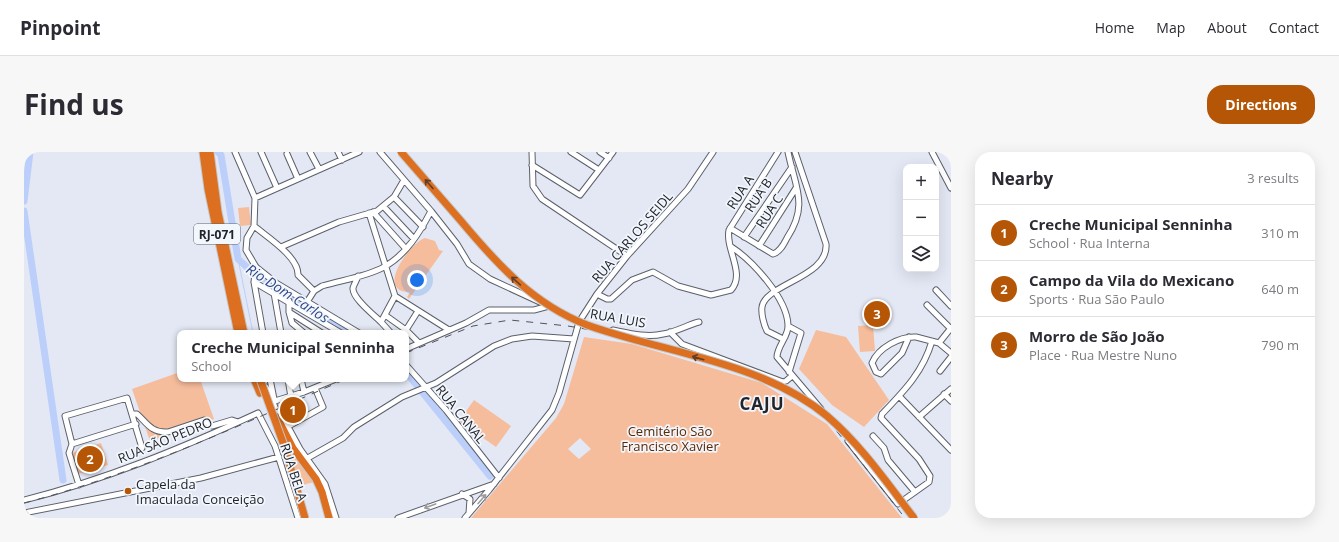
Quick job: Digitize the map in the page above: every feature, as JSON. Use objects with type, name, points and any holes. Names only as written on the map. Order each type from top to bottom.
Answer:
[{"type":"highway","name":"RJ-071","points":[[203,152],[209,196],[237,330]]},
{"type":"highway","points":[[401,152],[484,248],[512,278],[533,295],[562,314],[587,325],[754,375],[794,393],[820,410],[850,438],[914,518]]},
{"type":"highway","name":"RJ-071","points":[[211,154],[217,205],[244,330]]},
{"type":"highway","points":[[255,382],[280,446],[302,518]]},
{"type":"highway","points":[[262,382],[285,448],[305,518]]},
{"type":"highway","points":[[262,382],[290,444],[319,486],[331,518]]},
{"type":"street","points":[[235,152],[255,198],[254,226],[247,238],[246,247],[249,257],[256,269],[276,283],[354,330]]},
{"type":"street","points":[[261,152],[277,188]]},
{"type":"street","points":[[310,152],[319,170]]},
{"type":"street","points":[[338,152],[342,160]]},
{"type":"street","points":[[255,198],[359,152]]},
{"type":"street","name":"RUA LUIS","points":[[380,152],[431,211],[474,268],[490,279],[549,306],[579,322],[636,334],[656,335],[699,322]]},
{"type":"street","points":[[532,152],[533,186],[542,199],[627,256]]},
{"type":"street","points":[[571,152],[599,170]]},
{"type":"street","points":[[600,152],[609,158]]},
{"type":"street","points":[[532,165],[579,195],[583,193],[613,152]]},
{"type":"street","name":"RUA CARLOS SEIDL","points":[[467,516],[552,410],[559,393],[579,322],[597,294],[627,256],[688,189],[713,152]]},
{"type":"street","name":"RUA A","points":[[597,294],[607,299],[611,299],[632,280],[654,272],[678,286],[711,295],[728,292],[732,288],[736,279],[728,239],[730,228],[778,152]]},
{"type":"street","points":[[730,228],[773,254],[777,252],[797,220],[800,206],[788,152]]},
{"type":"street","points":[[783,339],[767,331],[764,320],[763,305],[775,291],[818,265],[826,251],[826,244],[795,152]]},
{"type":"street","points":[[932,152],[951,188]]},
{"type":"street","points":[[287,154],[298,179]]},
{"type":"street","name":"RUA B","points":[[744,237],[792,167]]},
{"type":"street","points":[[281,247],[339,222],[371,213],[383,206],[394,196],[404,180]]},
{"type":"street","name":"RUA C","points":[[759,246],[796,188]]},
{"type":"street","points":[[394,196],[423,227]]},
{"type":"street","points":[[383,206],[414,240]]},
{"type":"street","points":[[307,302],[314,290],[322,286],[385,267],[414,240],[431,211]]},
{"type":"street","points":[[371,213],[406,249]]},
{"type":"street","points":[[371,213],[385,267],[395,296],[449,330]]},
{"type":"street","points":[[254,226],[281,247],[297,268],[298,274],[314,290]]},
{"type":"street","points":[[730,246],[746,258],[775,291],[784,310],[788,326],[777,357],[823,412]]},
{"type":"street","points":[[256,269],[255,280],[263,330]]},
{"type":"street","points":[[358,276],[354,286],[354,292],[360,301],[388,330]]},
{"type":"street","points":[[255,280],[336,330]]},
{"type":"street","points":[[936,290],[951,306]]},
{"type":"street","points":[[274,293],[280,330]]},
{"type":"street","points":[[381,322],[395,296]]},
{"type":"street","points":[[289,301],[292,323],[300,330]]},
{"type":"street","points":[[927,305],[951,328],[940,343]]},
{"type":"street","points":[[409,348],[489,310],[534,310],[549,306]]},
{"type":"street","points":[[385,315],[406,330],[418,311]]},
{"type":"street","points":[[290,312],[317,330]]},
{"type":"street","points":[[670,332],[682,344],[782,382],[786,381],[790,374],[802,333],[788,326]]},
{"type":"street","points":[[409,333],[419,343]]},
{"type":"street","points":[[306,459],[343,438],[354,427],[402,397],[436,383],[494,346],[512,339],[532,336],[574,339]]},
{"type":"street","points":[[909,337],[902,353],[881,374],[876,372],[872,363],[878,354],[902,339],[909,337],[940,343],[951,353]]},
{"type":"street","points":[[842,433],[898,504],[929,482],[930,476],[919,459],[883,420],[882,414],[900,397],[923,366],[932,341]]},
{"type":"street","points":[[940,371],[951,357]]},
{"type":"street","name":"RUA CANAL","points":[[409,370],[422,389],[446,410],[499,478]]},
{"type":"street","points":[[271,382],[275,401],[287,428],[306,459],[325,484],[336,518]]},
{"type":"street","points":[[288,382],[291,397]]},
{"type":"street","points":[[302,382],[304,392]]},
{"type":"street","points":[[275,401],[291,397],[329,382]]},
{"type":"street","points":[[287,428],[322,408],[315,388]]},
{"type":"street","points":[[919,417],[951,389]]},
{"type":"street","points":[[944,394],[951,402]]},
{"type":"street","points":[[900,397],[951,450]]},
{"type":"street","points":[[79,485],[69,453],[72,444],[65,416],[127,398],[142,448]]},
{"type":"street","name":"RUA SÃO PEDRO","points":[[24,500],[79,485],[147,461],[258,412]]},
{"type":"street","name":"RUA BELA","points":[[258,412],[279,457],[298,518]]},
{"type":"street","points":[[132,414],[136,414],[146,425],[162,432],[168,432],[204,420],[212,426],[232,420],[238,422]]},
{"type":"street","points":[[72,444],[136,424]]},
{"type":"street","points":[[873,436],[884,448],[888,460],[915,492]]},
{"type":"street","points":[[24,513],[201,478],[279,457]]},
{"type":"street","points":[[398,518],[462,494],[494,484]]},
{"type":"street","points":[[462,494],[470,500],[467,516]]},
{"type":"green space","points":[[249,207],[251,225],[240,226],[238,208]]},
{"type":"green space","points":[[425,238],[435,241],[439,250],[443,251],[409,299],[407,297],[410,292],[399,290],[395,284],[395,276],[405,256],[419,241]]},
{"type":"green space","points":[[873,325],[875,351],[860,352],[858,326]]},
{"type":"green space","points":[[816,330],[846,337],[889,400],[864,427],[832,405],[799,369]]},
{"type":"green space","name":"Cemitério São Francisco Xavier","points":[[584,337],[632,344],[762,383],[827,424],[902,518],[471,518],[556,418],[564,404]],"holes":[[[580,438],[591,449],[579,459],[568,449]]]},
{"type":"green space","points":[[177,373],[177,382],[201,382],[214,419],[150,441],[132,389]]},
{"type":"green space","points":[[474,400],[511,426],[496,447],[459,421]]},
{"type":"green space","points":[[101,443],[108,465],[78,474],[72,453]]},
{"type":"green space","points":[[290,455],[293,455],[314,482],[299,486]]},
{"type":"waterway","points":[[24,201],[30,152]]},
{"type":"waterway","name":"Rio Dom Carlos","points":[[218,152],[221,155],[238,259],[250,270],[346,330]]},
{"type":"waterway","points":[[24,211],[63,480]]},
{"type":"waterway","points":[[238,259],[252,330]]},
{"type":"waterway","name":"Rio Dom Carlos","points":[[409,376],[490,476]]},
{"type":"railway","points":[[409,352],[473,326],[510,320],[568,326],[637,338],[666,346],[773,383],[816,411],[827,420],[839,434],[905,518]]},
{"type":"railway","points":[[24,503],[107,478],[147,463],[227,431],[339,382]]},
{"type":"place","name":"Morro de São João","points":[[877,314]]},
{"type":"place","name":"Creche Municipal Senninha","points":[[293,410]]},
{"type":"place","name":"Campo da Vila do Mexicano","points":[[90,459]]},
{"type":"place","name":"Capela da Imaculada Conceição","points":[[128,491]]},
{"type":"district","name":"CAJU","points":[[762,403]]}]
